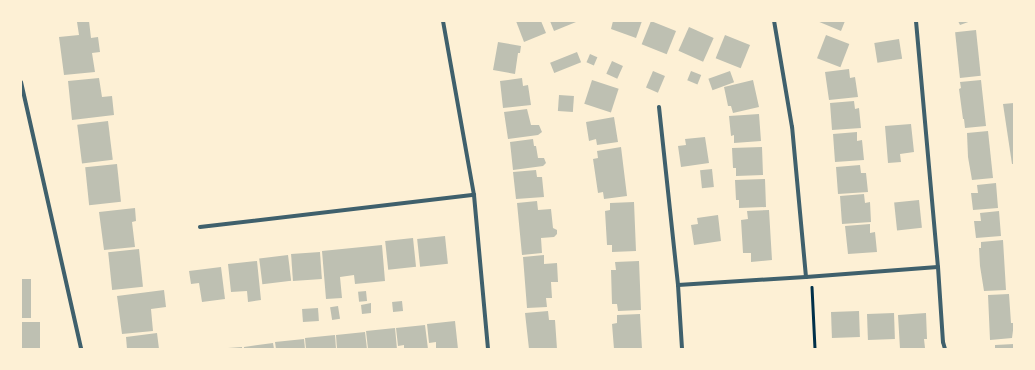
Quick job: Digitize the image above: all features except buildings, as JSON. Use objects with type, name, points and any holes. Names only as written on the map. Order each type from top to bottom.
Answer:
[{"type":"street","points":[[443,21],[474,196],[488,349]]},
{"type":"street","points":[[774,21],[792,128],[806,277]]},
{"type":"street","points":[[916,21],[938,268],[943,342],[945,349]]},
{"type":"street","points":[[21,82],[81,349]]},
{"type":"street","points":[[659,107],[678,285],[682,349]]},
{"type":"street","points":[[200,227],[474,196]]},
{"type":"street","points":[[678,285],[938,268]]},
{"type":"path","points":[[811,276],[815,349]]}]
